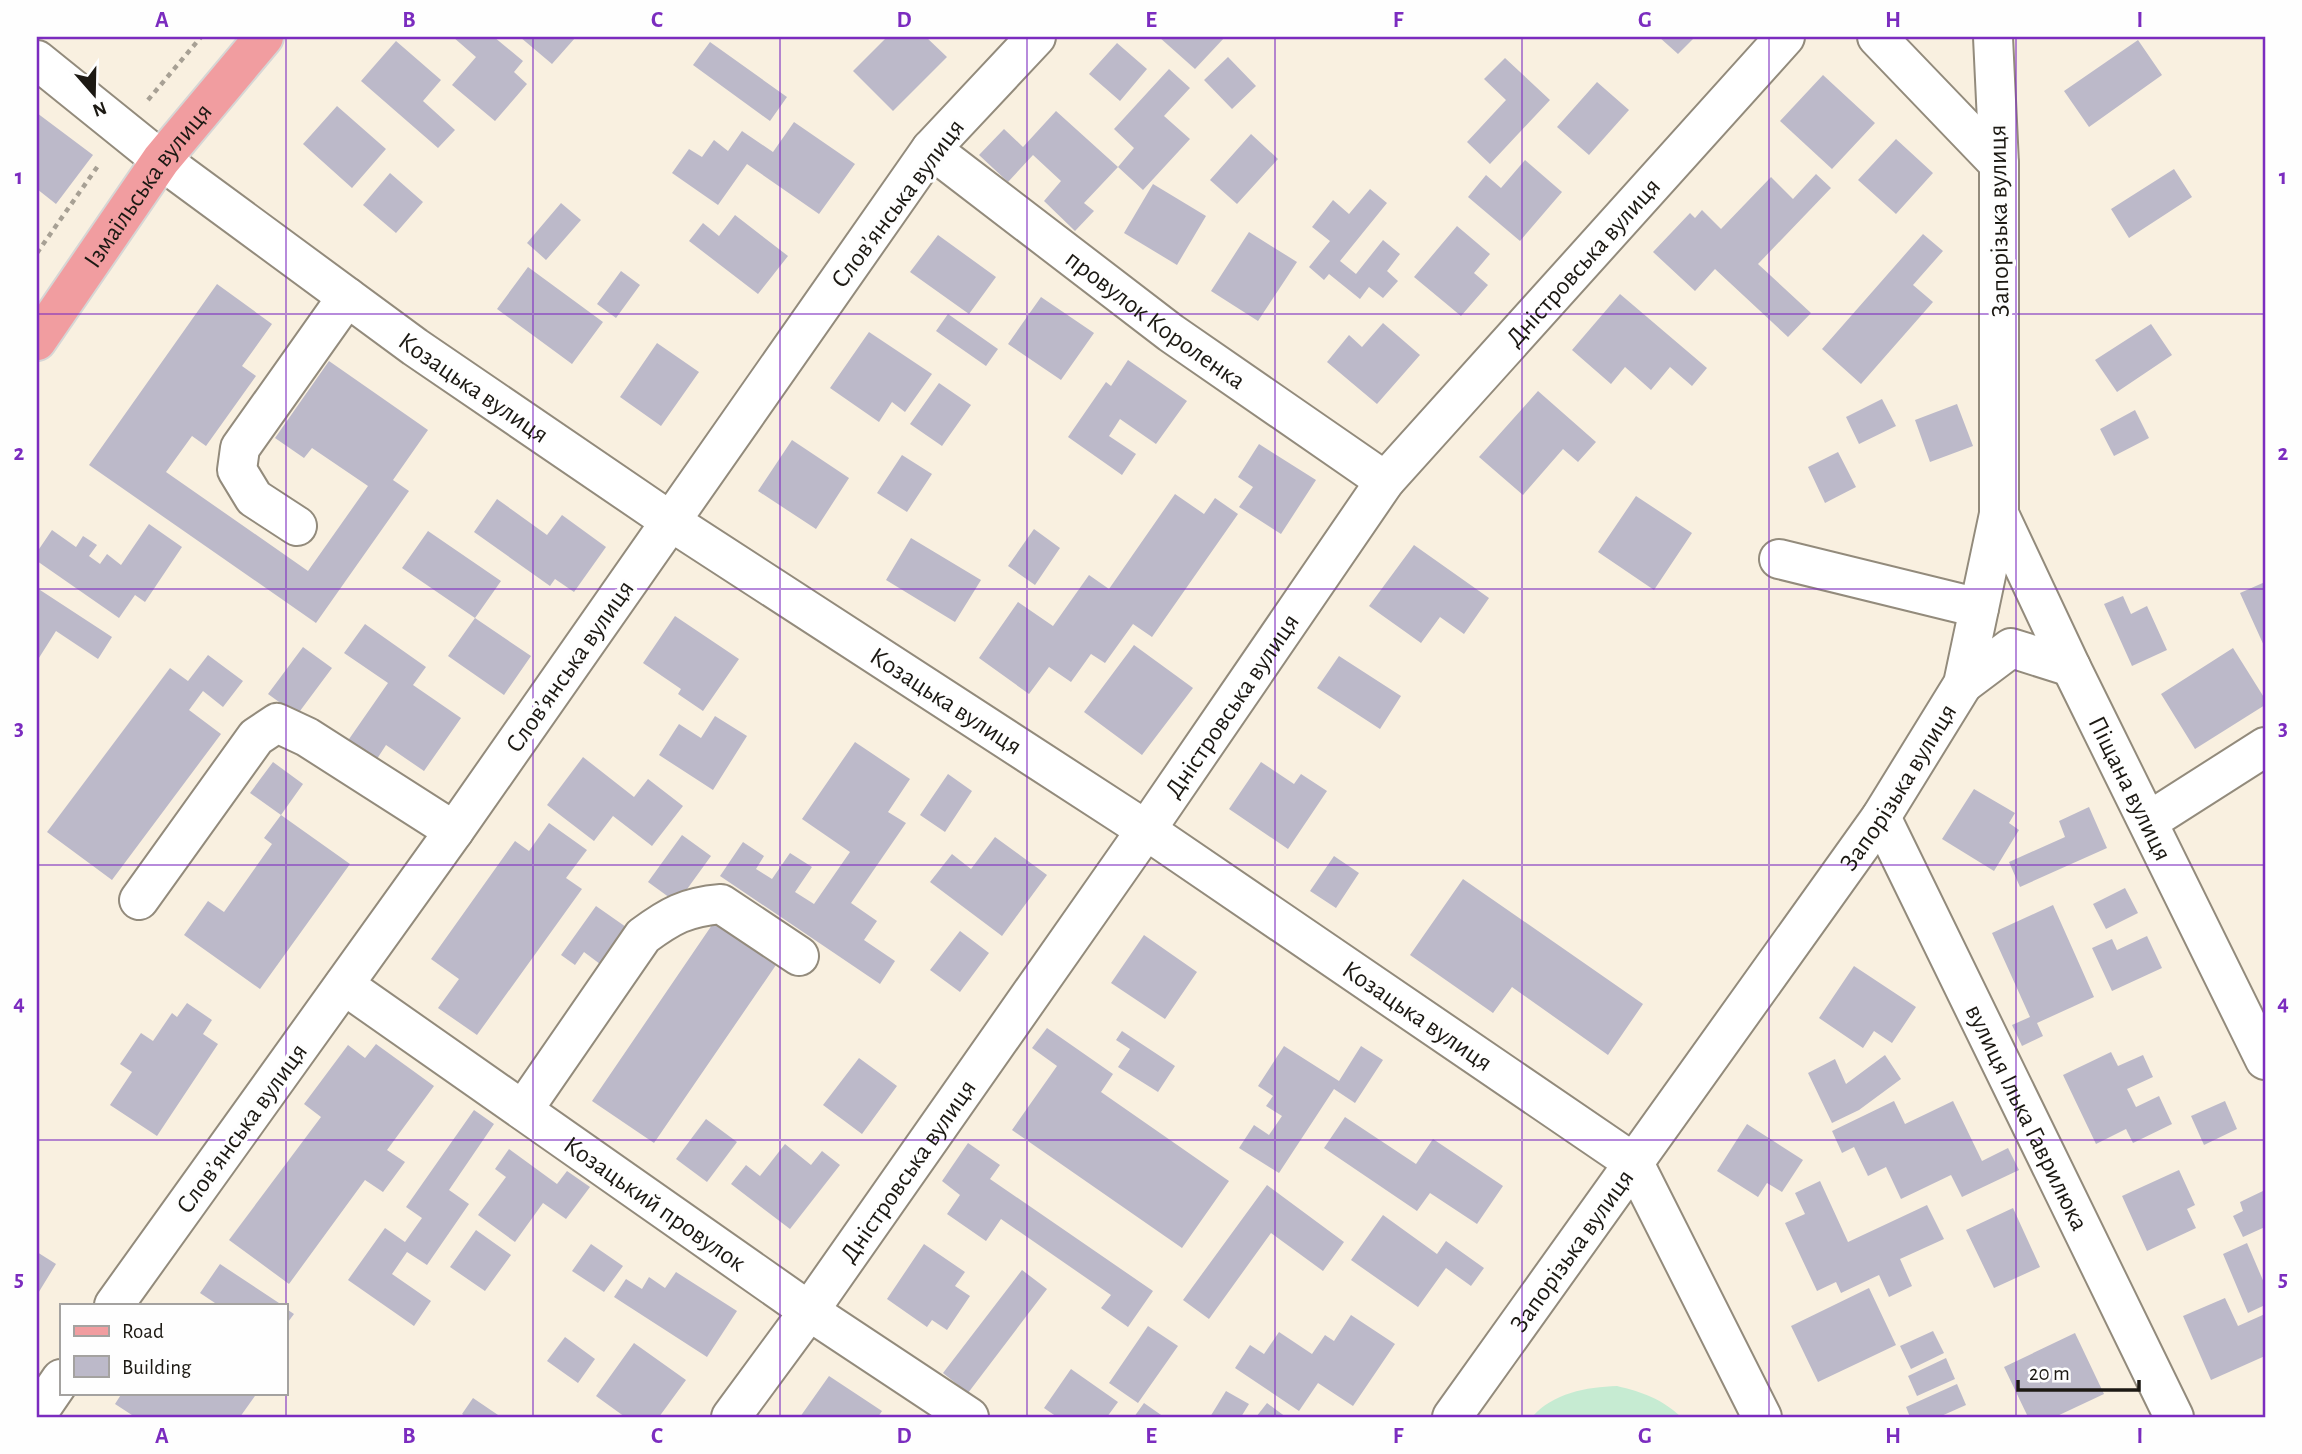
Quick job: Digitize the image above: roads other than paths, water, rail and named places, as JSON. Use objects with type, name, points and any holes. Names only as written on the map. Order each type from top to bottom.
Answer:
[{"type":"main road","name":"Ізмаїльська вулиця","points":[[37,341],[161,160],[264,37]]},
{"type":"street","name":"Словʼянська вулиця","points":[[115,1304],[454,831],[931,149],[1036,37]]},
{"type":"street","name":"Дністровська вулиця","points":[[731,1417],[809,1311],[1146,830],[1385,481],[1785,37]]},
{"type":"street","points":[[1877,37],[1999,164]]},
{"type":"street","name":"Запорізька вулиця","points":[[1452,1417],[1881,817],[1963,684],[1999,514],[1999,164],[1993,37]]},
{"type":"street","name":"Козацька вулиця","points":[[37,60],[161,160],[415,347],[670,521],[1146,830],[1634,1163],[1762,1417]]},
{"type":"street","name":"провулок Короленка","points":[[931,149],[1171,333],[1385,481]]},
{"type":"street","points":[[297,526],[254,498],[237,470],[240,448],[347,297]]},
{"type":"street","name":"Піщана вулиця","points":[[1999,514],[2071,667],[2265,1060]]},
{"type":"street","points":[[1779,559],[1979,608]]},
{"type":"street","points":[[1963,684],[2011,648],[2071,667]]},
{"type":"street","points":[[139,900],[256,737],[277,723],[307,737],[454,831]]},
{"type":"street","points":[[2149,821],[2265,747]]},
{"type":"street","name":"вулиця Ілька Гаврилюка","points":[[1881,817],[2174,1417]]},
{"type":"street","points":[[523,1110],[643,936],[668,918],[685,909],[721,904],[799,956]]},
{"type":"street","name":"Козацький провулок","points":[[344,985],[809,1311],[969,1417]]},
{"type":"street","points":[[38,1415],[60,1381]]}]
